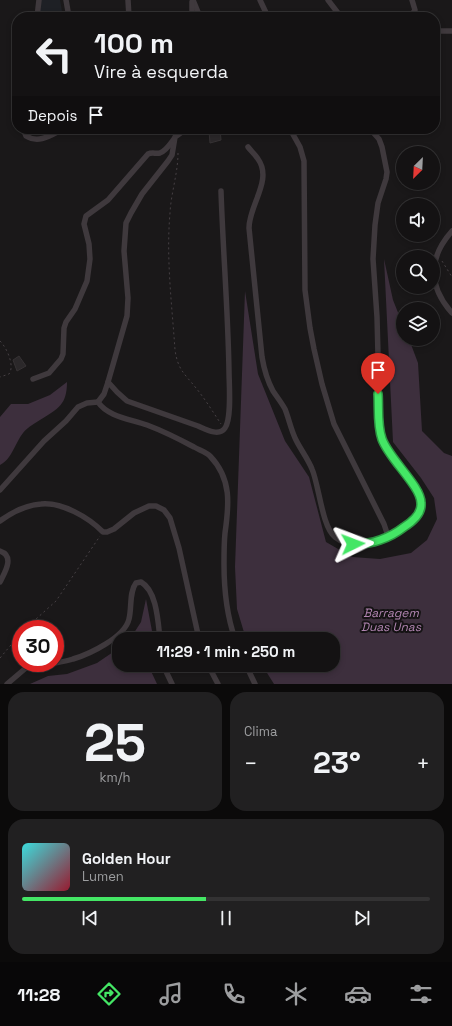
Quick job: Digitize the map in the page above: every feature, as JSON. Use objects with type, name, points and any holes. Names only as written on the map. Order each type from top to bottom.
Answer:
[{"type":"street","points":[[38,12],[39,0]]},
{"type":"street","points":[[66,0],[68,12]]},
{"type":"street","points":[[128,0],[129,12]]},
{"type":"street","points":[[192,0],[192,12]]},
{"type":"street","points":[[192,0],[198,12]]},
{"type":"street","points":[[260,0],[266,12]]},
{"type":"street","points":[[328,0],[337,12]]},
{"type":"street","points":[[412,0],[415,10],[414,12]]},
{"type":"street","points":[[440,31],[452,32]]},
{"type":"street","points":[[25,134],[26,136],[35,140],[53,134]]},
{"type":"street","points":[[33,379],[49,373],[61,359],[63,354],[66,322],[75,309],[85,287],[89,272],[90,259],[89,244],[84,224],[86,216],[108,200],[148,154],[151,152],[161,152],[165,150],[179,134]]},
{"type":"street","points":[[293,134],[300,147],[304,161],[305,290],[314,349],[322,384],[334,424],[384,524],[388,536]]},
{"type":"street","points":[[248,147],[259,159],[263,170],[263,181],[248,220],[262,357],[265,373],[284,408],[296,440],[312,468],[318,494],[331,534],[338,540],[353,544],[373,543],[402,530],[411,523],[417,516],[422,503],[419,494],[389,454],[380,432],[377,318],[373,259],[378,203],[387,172],[382,147],[374,134]]},
{"type":"street","points":[[0,490],[44,441],[66,421],[78,407],[87,403],[98,402],[104,394],[127,316],[128,298],[124,251],[126,223],[130,213],[142,194],[172,155],[175,137]]},
{"type":"street","points":[[108,382],[127,401],[198,426],[208,431],[219,433],[225,429],[228,423],[230,398],[228,309],[221,191]]},
{"type":"street","points":[[438,250],[452,231]]},
{"type":"street","points":[[438,294],[452,313]]},
{"type":"street","points":[[98,402],[110,412],[147,425],[208,455],[216,464],[226,484],[229,501],[225,534],[225,580],[229,615],[233,632]]},
{"type":"street","points":[[0,521],[23,509],[40,504],[51,504],[66,508],[78,514],[103,532],[107,532],[114,529],[134,513],[149,506],[156,506],[164,510],[170,518],[179,548],[197,632]]},
{"type":"street","points":[[0,551],[6,553],[8,564],[0,582]]},
{"type":"street","points":[[122,632],[129,620],[132,593],[136,583],[141,582],[146,584],[152,594],[157,613],[159,632]]},
{"type":"street","points":[[64,661],[73,659],[112,639]]},
{"type":"street","points":[[7,684],[21,672]]},
{"type":"street","points":[[166,672],[172,684]]},
{"type":"street","points":[[212,672],[218,684]]},
{"type":"street","points":[[249,672],[255,684]]},
{"type":"path","points":[[178,149],[170,213],[169,248],[169,272],[177,361],[184,375],[210,407],[225,429]]},
{"type":"path","points":[[440,258],[452,278]]},
{"type":"path","points":[[0,341],[8,356],[12,368],[9,374],[0,377]]},
{"type":"path","points":[[36,620],[63,592],[103,532]]},
{"type":"path","points":[[0,658],[12,644]]},
{"type":"shaded area","points":[[41,0],[60,0],[62,12],[40,12]]},
{"type":"water","name":"Barragem Duas Unas","points":[[384,259],[396,308],[396,346],[412,346],[418,363],[422,431],[444,453],[452,456],[452,684],[274,684],[266,672],[340,672],[340,632],[244,632],[237,609],[235,567],[245,291],[258,374],[285,441],[309,477],[326,542],[352,557],[380,559],[411,553],[427,540],[437,519],[434,498],[421,478],[393,442]]},
{"type":"water","points":[[67,382],[66,393],[62,403],[54,411],[32,425],[23,433],[8,459],[0,465],[0,417],[11,404],[28,404],[50,395]]},
{"type":"water","points":[[146,599],[152,632],[135,632],[141,622]]},
{"type":"water","points":[[112,653],[112,672],[151,672],[157,684],[30,684],[48,676],[67,674],[97,663]]},
{"type":"building","points":[[209,134],[220,134],[221,140],[210,143]]},
{"type":"building","points":[[19,356],[26,366],[17,371],[13,360]]},
{"type":"route","points":[[353,544],[373,543],[402,530],[417,516],[422,503],[416,489],[389,454],[382,440],[379,423],[378,394]]}]
